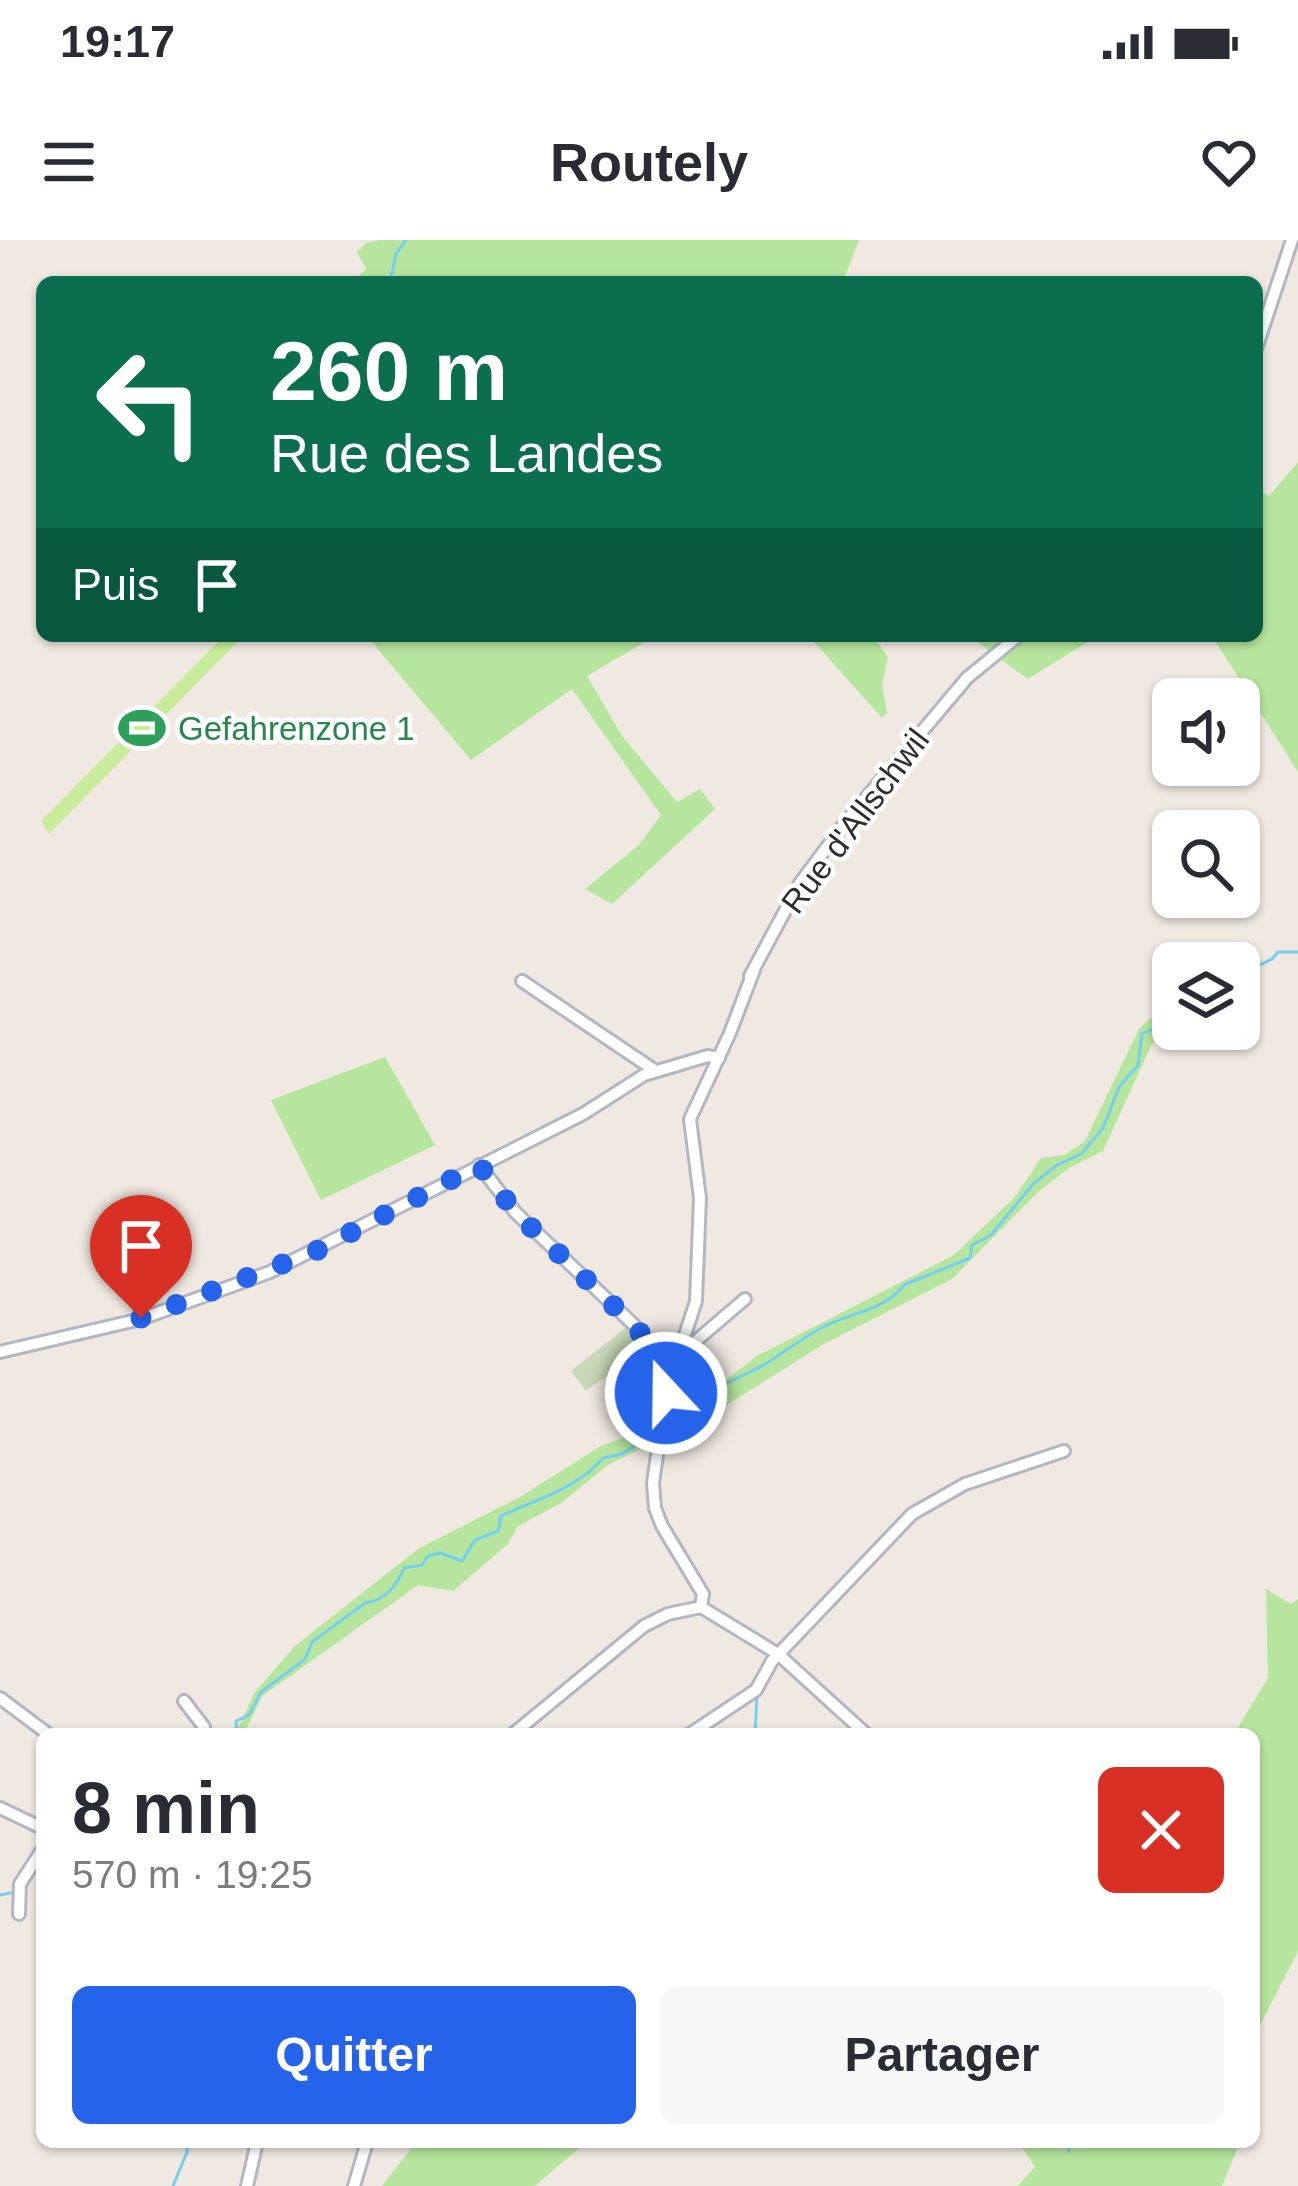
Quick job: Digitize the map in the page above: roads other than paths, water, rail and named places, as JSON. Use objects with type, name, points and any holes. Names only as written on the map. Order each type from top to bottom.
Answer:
[{"type":"street","points":[[1263,328],[1292,240]]},
{"type":"street","name":"Rue d'Allschwil","points":[[701,1607],[704,1594],[662,1526],[652,1496],[672,1372],[696,1301],[701,1238],[690,1119],[754,970],[800,883],[967,678],[1011,642]]},
{"type":"street","points":[[522,981],[654,1070]]},
{"type":"street","points":[[0,1352],[141,1318],[270,1272],[583,1114],[654,1070],[707,1056],[719,1058]]},
{"type":"street","points":[[479,1165],[516,1213],[633,1324],[672,1372]]},
{"type":"street","points":[[680,1354],[746,1299]]},
{"type":"street","points":[[699,1728],[756,1690],[778,1654],[912,1514],[965,1484],[1064,1450]]},
{"type":"street","points":[[520,1728],[644,1626],[668,1614],[701,1607],[778,1654],[859,1728]]},
{"type":"street","points":[[0,1698],[40,1728]]},
{"type":"street","points":[[184,1701],[203,1728]]},
{"type":"street","points":[[0,1808],[36,1825]]},
{"type":"street","points":[[19,1914],[20,1883],[36,1859]]},
{"type":"street","points":[[248,2186],[255,2148]]},
{"type":"street","points":[[354,2186],[365,2148]]},
{"type":"waterway","points":[[391,276],[396,254],[406,240]]},
{"type":"waterway","points":[[1260,965],[1278,952],[1298,952]]},
{"type":"waterway","points":[[670,1427],[722,1386],[821,1328],[876,1306],[904,1285],[970,1258],[972,1245],[991,1235],[1033,1184],[1081,1154],[1103,1128],[1119,1087],[1138,1065],[1142,1034],[1152,1029]]},
{"type":"waterway","points":[[237,1728],[236,1721],[249,1715],[261,1692],[305,1659],[312,1642],[389,1591],[404,1568],[422,1565],[428,1556],[440,1553],[462,1561],[475,1540],[498,1531],[501,1516],[569,1485],[603,1458],[622,1454],[653,1434]]},
{"type":"waterway","points":[[755,1728],[757,1695]]},
{"type":"waterway","points":[[0,1895],[15,1892]]},
{"type":"waterway","points":[[173,2186],[187,2148]]},
{"type":"place","name":"Gefahrenzone 1","points":[[142,728]]}]
